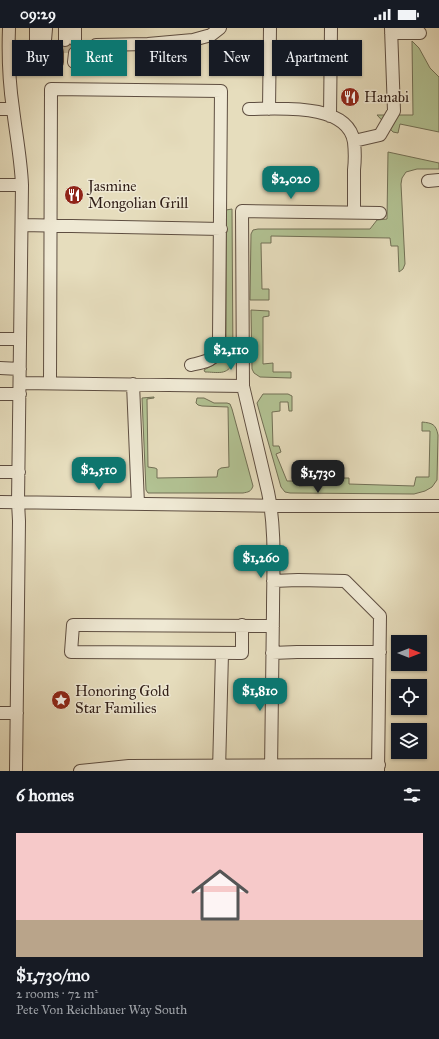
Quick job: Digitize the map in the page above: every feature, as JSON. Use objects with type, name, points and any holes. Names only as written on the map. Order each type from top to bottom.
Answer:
[{"type":"street","points":[[9,28],[4,51],[9,67],[21,165],[22,186],[16,771]]},
{"type":"street","points":[[127,44],[193,40],[211,35],[220,28]]},
{"type":"street","points":[[269,109],[270,28]]},
{"type":"street","points":[[330,116],[331,28]]},
{"type":"street","points":[[354,141],[380,135],[394,111],[391,31],[420,34]]},
{"type":"street","points":[[50,383],[51,89],[221,91],[219,339],[215,356],[207,362],[190,365]]},
{"type":"street","points":[[0,109],[13,109]]},
{"type":"street","points":[[249,109],[300,109],[317,111],[341,121],[350,129],[354,141],[355,157],[354,212]]},
{"type":"street","points":[[0,185],[22,186]]},
{"type":"street","points":[[271,768],[273,581],[271,506],[243,386],[242,211],[380,212]]},
{"type":"street","points":[[22,225],[221,229]]},
{"type":"street","points":[[0,339],[20,339]]},
{"type":"street","points":[[0,368],[20,369]]},
{"type":"street","points":[[0,394],[20,388],[50,383],[243,386]]},
{"type":"street","points":[[133,384],[138,504]]},
{"type":"street","points":[[0,472],[19,472]]},
{"type":"street","points":[[0,502],[271,506],[439,506]]},
{"type":"street","points":[[80,771],[129,766],[219,768],[378,768],[380,616],[345,581],[273,581]]},
{"type":"street","points":[[242,626],[242,653],[71,652],[73,625],[273,626]]},
{"type":"street","points":[[272,653],[380,652]]},
{"type":"street","points":[[219,768],[222,653]]},
{"type":"street","points":[[0,712],[17,713]]},
{"type":"green space","points":[[412,41],[419,48],[430,68],[439,77],[439,132],[400,124],[398,133],[393,132],[377,115],[413,115]]},
{"type":"green space","points":[[388,152],[439,163],[439,169],[417,169],[406,172],[402,178],[401,184],[405,264],[403,269],[399,272],[398,246],[391,246],[390,238],[271,236],[271,243],[261,243],[262,289],[269,289],[269,300],[250,300],[251,234],[253,230],[370,229],[377,220],[387,219]]},
{"type":"green space","points":[[232,209],[233,362],[225,371],[218,373],[205,372],[204,370],[220,361],[225,350],[226,210]]},
{"type":"green space","points":[[251,310],[269,311],[269,316],[263,317],[263,364],[273,363],[273,372],[291,372],[291,378],[260,377],[254,373],[252,369]]},
{"type":"green space","points":[[263,394],[288,394],[292,396],[292,411],[289,411],[288,402],[280,402],[280,411],[272,412],[273,446],[279,446],[281,452],[276,454],[287,481],[295,481],[299,486],[336,485],[341,484],[344,478],[349,478],[349,484],[414,486],[416,477],[429,477],[430,431],[422,431],[422,422],[435,426],[437,431],[437,480],[432,487],[414,494],[285,492],[281,487],[257,403]]},
{"type":"green space","points":[[154,397],[147,399],[148,467],[157,469],[157,478],[217,477],[218,470],[229,467],[228,407],[202,406],[196,403],[197,398],[204,398],[214,403],[230,404],[253,486],[250,491],[243,493],[148,493],[146,490],[142,398]]},
{"type":"tunnel","points":[[65,40],[65,53]]},
{"type":"place","name":"Hanabi","points":[[350,97]]},
{"type":"place","name":"Jasmine Mongolian Grill","points":[[74,195]]},
{"type":"place","name":"Honoring Gold Star Families","points":[[61,700]]}]
